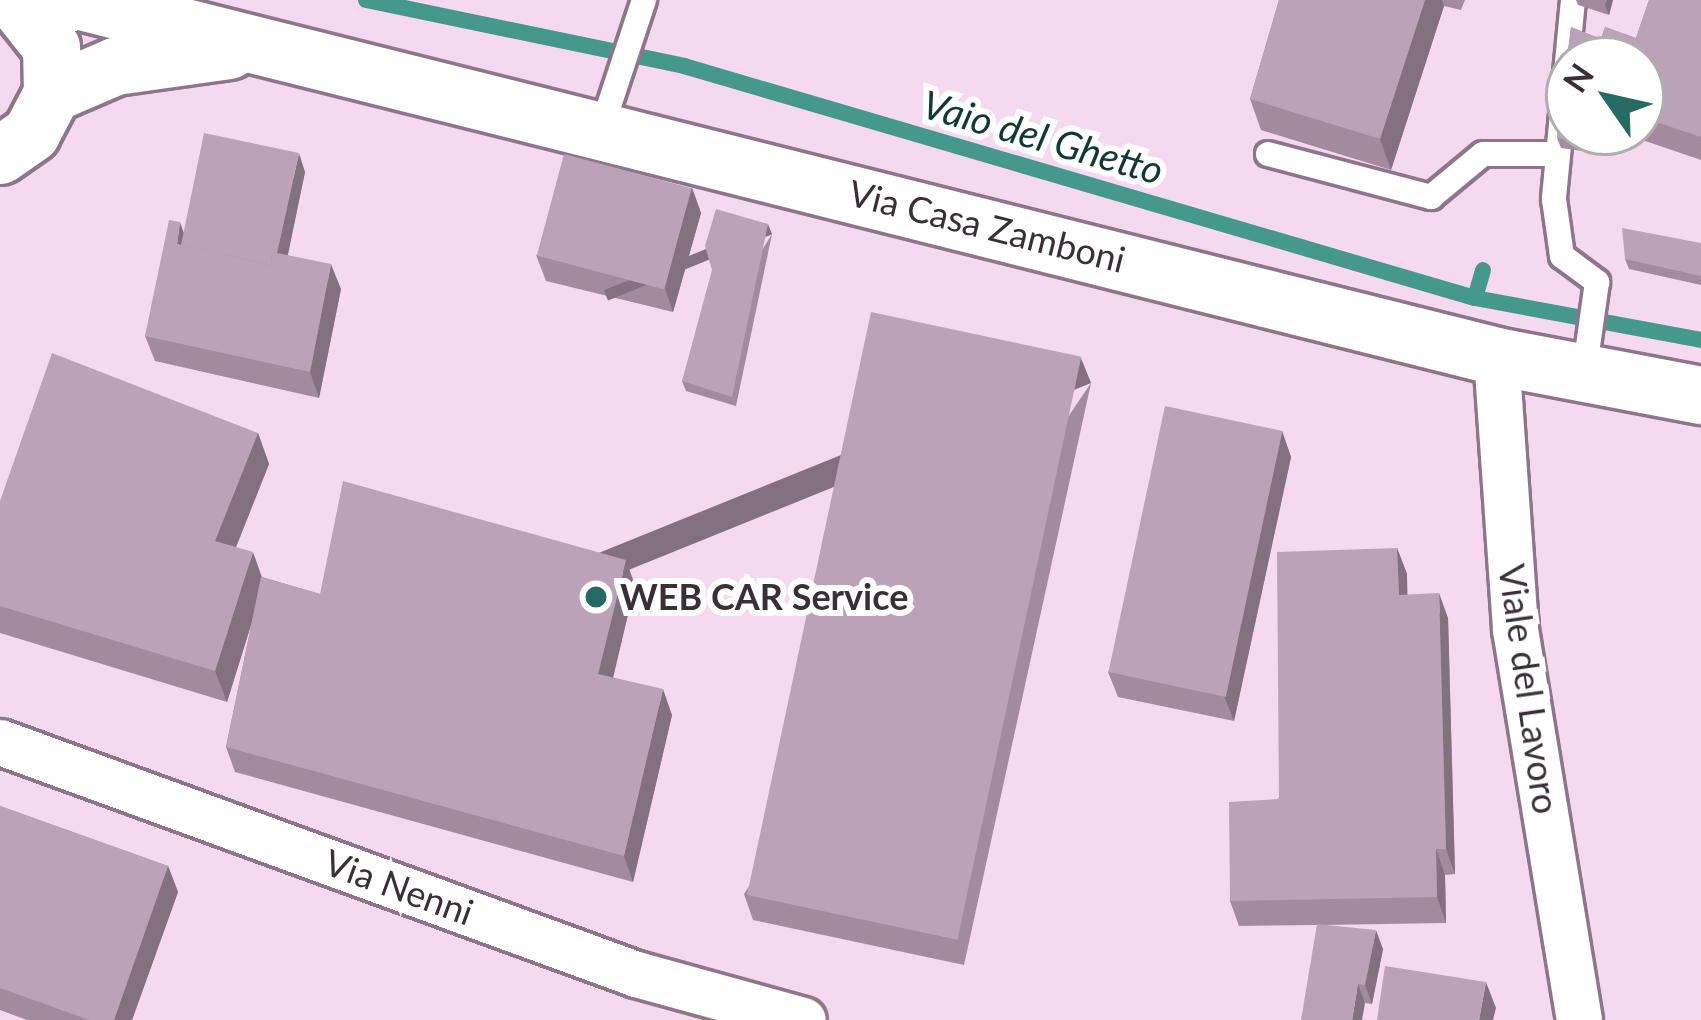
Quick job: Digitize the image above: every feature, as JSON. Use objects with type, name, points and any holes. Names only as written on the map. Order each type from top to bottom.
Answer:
[{"type":"street","name":"Via Casa Zamboni","points":[[20,3],[81,1],[602,127],[1496,356],[1587,354],[1701,395]]},
{"type":"street","points":[[0,155],[31,133],[52,93],[51,47],[20,3]]},
{"type":"street","name":"Via Casa Zamboni","points":[[52,93],[115,66],[275,47]]},
{"type":"street","name":"Viale del Lavoro","points":[[1496,356],[1515,629],[1579,1020]]},
{"type":"street","name":"Via Nenni","points":[[0,742],[636,974],[803,1020]]},
{"type":"lane","points":[[1569,36],[1573,0]]},
{"type":"lane","points":[[602,127],[643,3]]},
{"type":"lane","points":[[1268,154],[1431,196],[1483,154],[1545,154]]},
{"type":"lane","points":[[1558,156],[1554,200],[1562,256],[1597,282],[1587,354]]},
{"type":"building","points":[[1279,0],[1425,0],[1380,139],[1250,99]]},
{"type":"building","points":[[1649,0],[1701,0],[1701,137],[1665,125],[1665,36],[1637,36]]},
{"type":"building","points":[[1571,27],[1594,36],[1570,36]]},
{"type":"building","points":[[1605,27],[1630,36],[1602,36]]},
{"type":"building","points":[[204,133],[299,153],[271,265],[181,245]]},
{"type":"building","points":[[564,154],[692,188],[664,290],[537,255]]},
{"type":"building","points":[[716,209],[768,224],[732,397],[682,381],[712,270],[705,246]]},
{"type":"building","points":[[169,220],[180,222],[177,244],[271,265],[272,252],[331,264],[310,372],[145,336]]},
{"type":"building","points":[[1622,228],[1701,243],[1701,276],[1625,259]]},
{"type":"building","points":[[871,312],[1081,357],[957,940],[747,895]]},
{"type":"building","points":[[52,353],[258,433],[215,541],[253,552],[215,671],[0,606],[0,501]]},
{"type":"building","points":[[1165,406],[1282,431],[1226,697],[1108,672]]},
{"type":"building","points":[[343,481],[626,560],[598,674],[663,689],[624,856],[226,747],[261,577],[320,594]]},
{"type":"building","points":[[1397,548],[1399,595],[1439,593],[1446,849],[1436,849],[1437,897],[1230,901],[1229,802],[1279,799],[1277,552]]},
{"type":"building","points":[[0,806],[168,866],[114,1020],[89,1020],[0,988]]},
{"type":"building","points":[[1317,924],[1376,930],[1352,1020],[1301,1020]]},
{"type":"building","points":[[1385,966],[1486,982],[1479,1020],[1377,1020]]},
{"type":"waterway","name":"Vaio del Ghetto","points":[[366,0],[684,66],[1475,298],[1701,340]]},
{"type":"waterway","points":[[1475,298],[1483,270]]},
{"type":"place","name":"WEB CAR Service","points":[[596,597]]}]
